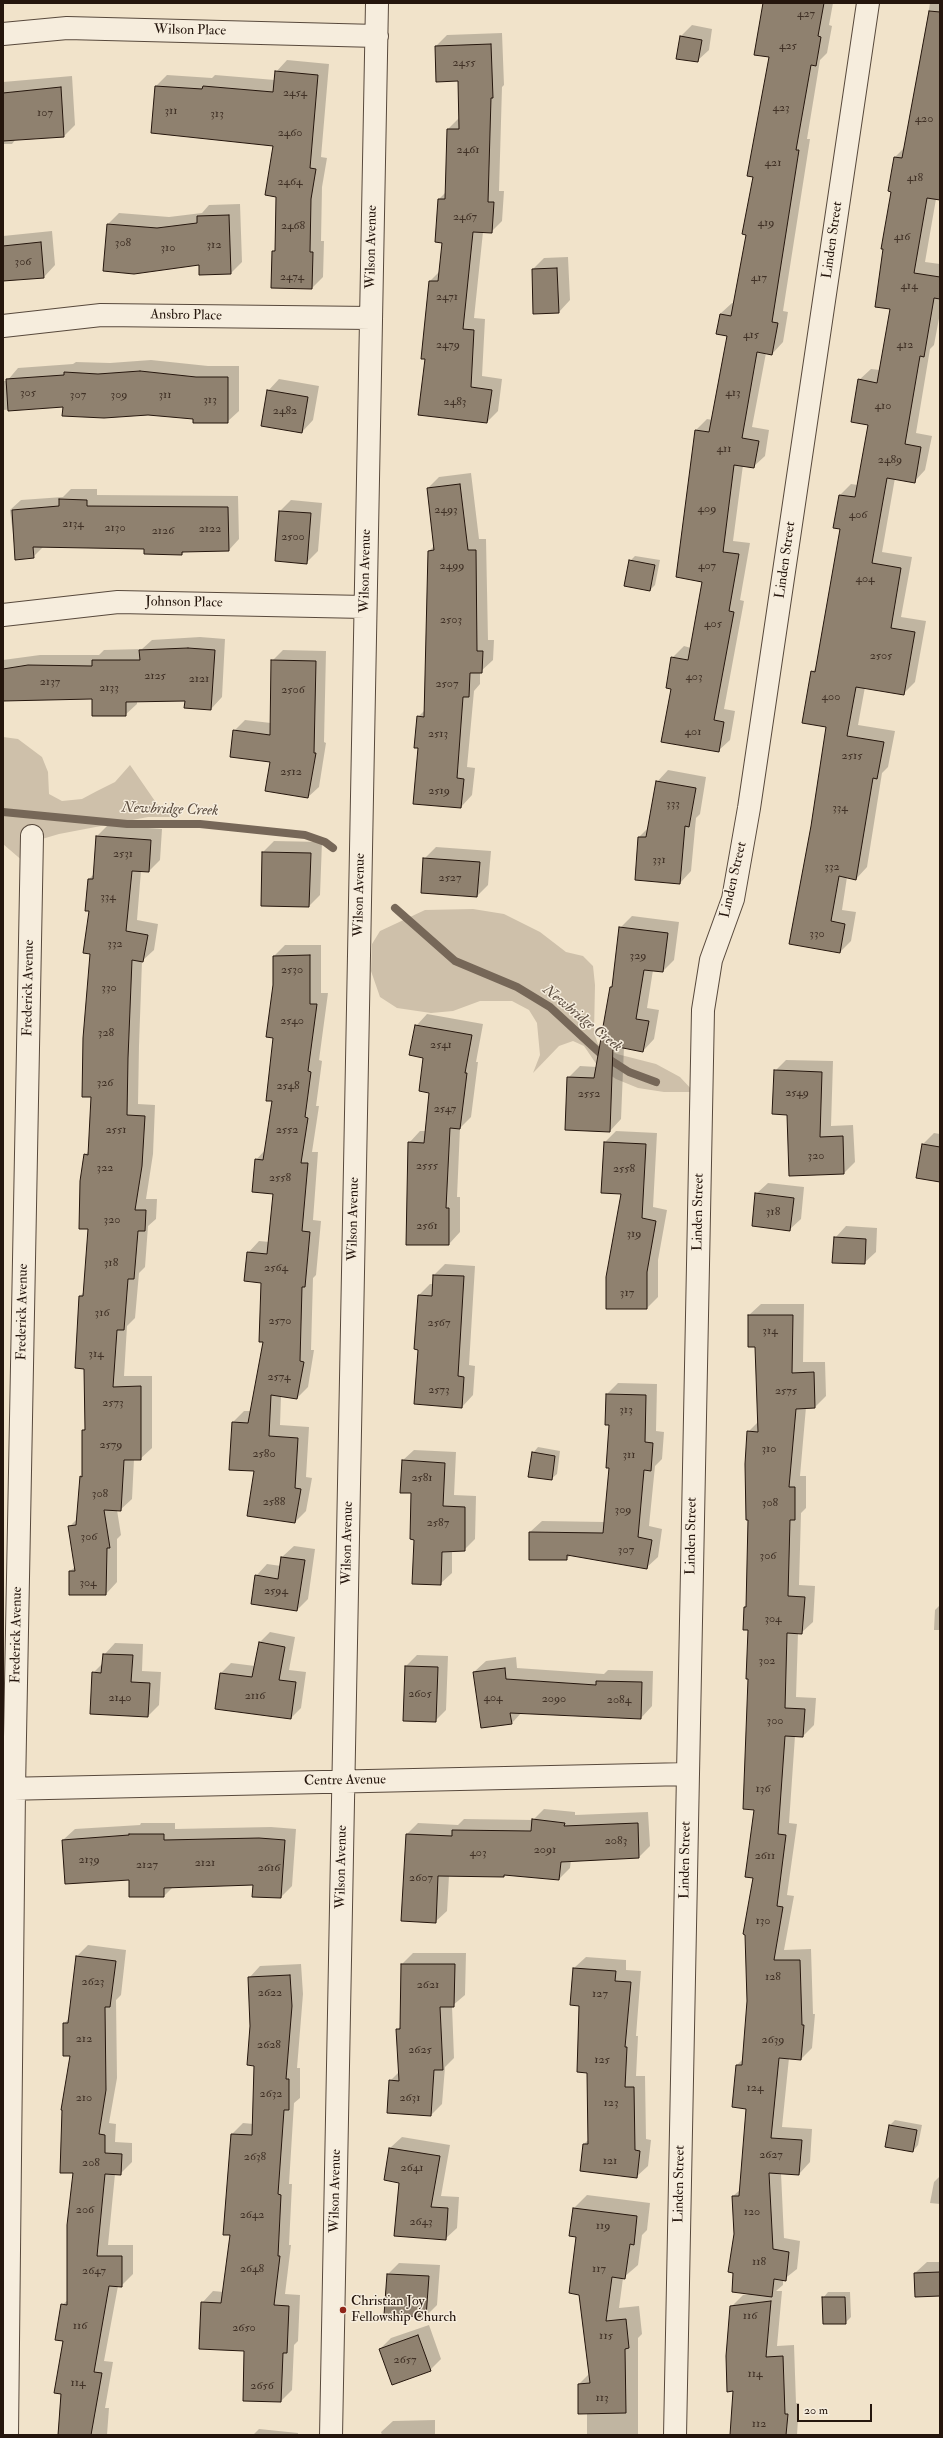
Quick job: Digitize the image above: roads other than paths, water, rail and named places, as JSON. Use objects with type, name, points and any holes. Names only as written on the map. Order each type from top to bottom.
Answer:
[{"type":"street","name":"Wilson Avenue","points":[[331,2435],[377,3]]},
{"type":"street","name":"Linden Street","points":[[675,2435],[703,1010],[711,960],[733,899],[749,808],[868,3]]},
{"type":"street","name":"Wilson Place","points":[[3,34],[67,28],[377,36]]},
{"type":"street","name":"Ansbro Place","points":[[3,326],[101,315],[371,318]]},
{"type":"street","name":"Johnson Place","points":[[3,615],[118,602],[365,607]]},
{"type":"street","name":"Frederick Avenue","points":[[7,2435],[9,1789],[32,836]]},
{"type":"street","name":"Centre Avenue","points":[[9,1789],[688,1774]]},
{"type":"waterway","name":"Newbridge Creek","points":[[3,812],[127,824],[200,824],[305,835],[325,842],[333,848]]},
{"type":"waterway","name":"Newbridge Creek","points":[[395,908],[455,961],[517,987],[550,1007],[601,1054],[629,1072],[656,1082]]},
{"type":"place","name":"Christian Joy Fellowship Church","points":[[343,2310]]}]
